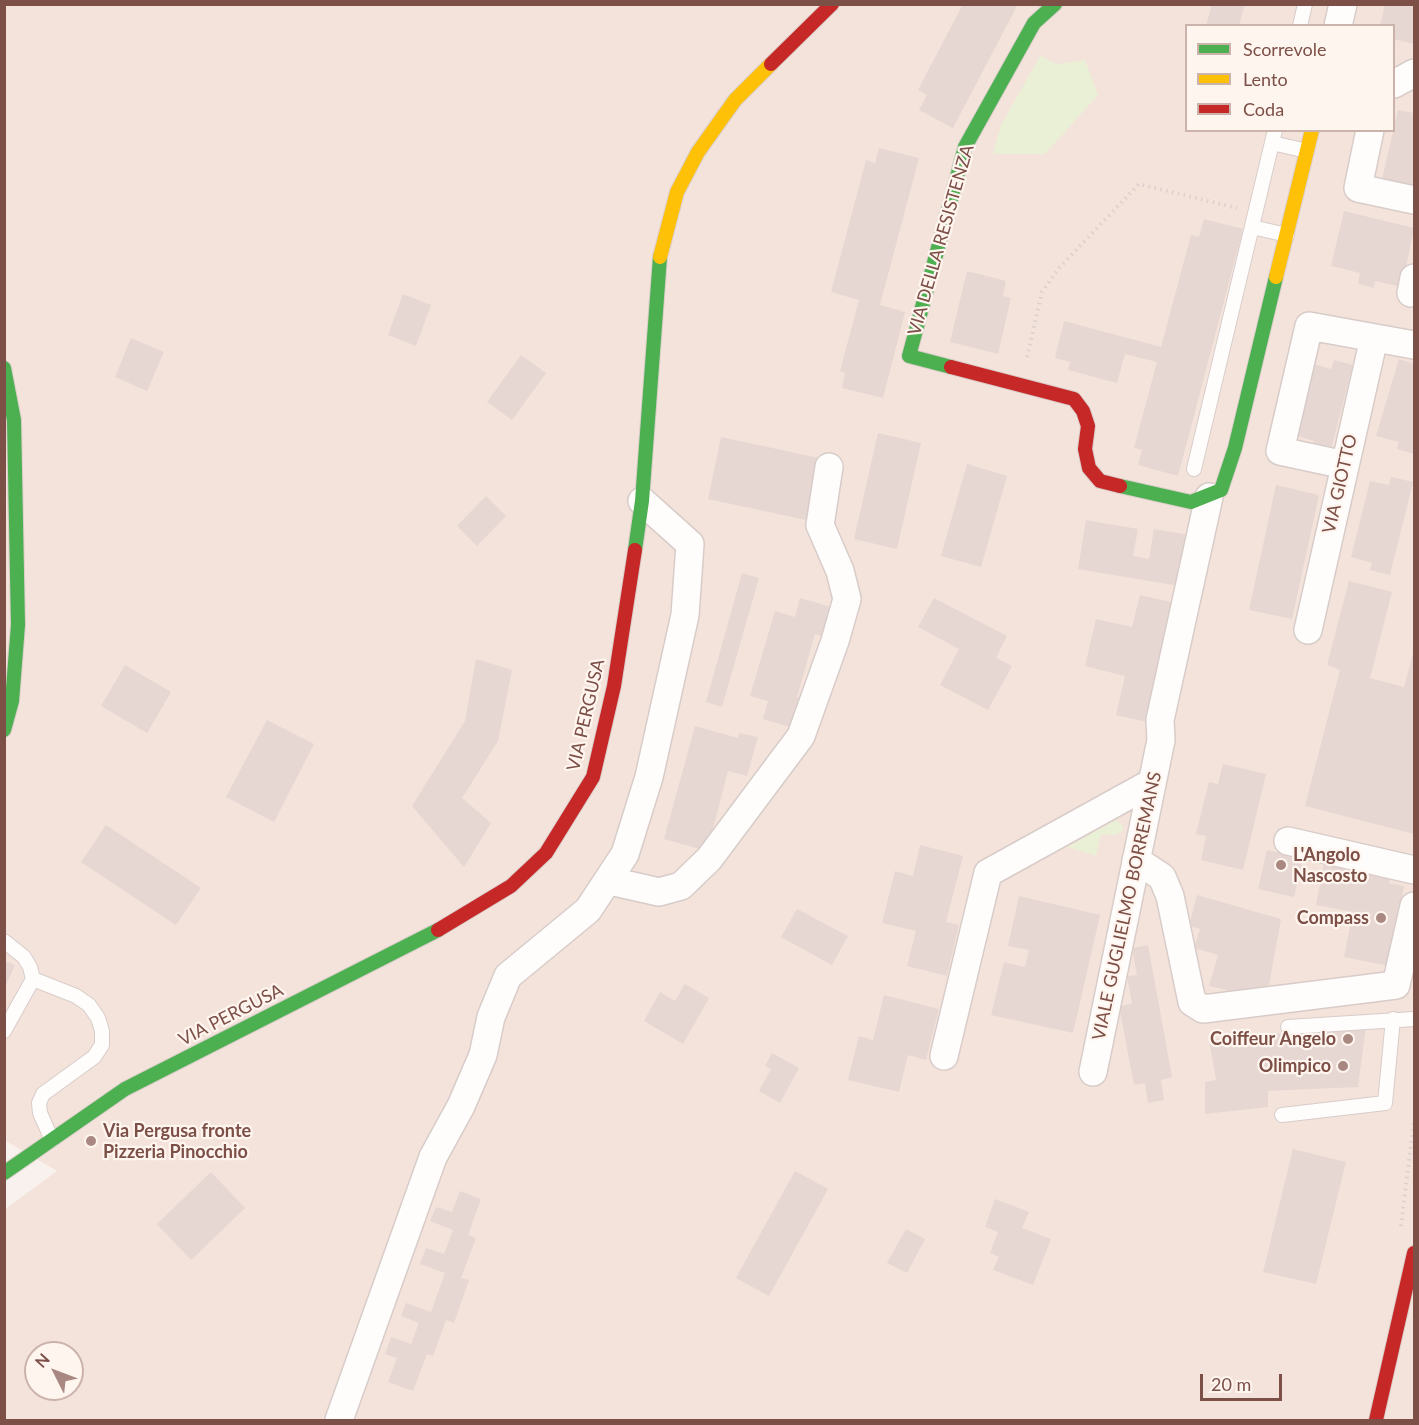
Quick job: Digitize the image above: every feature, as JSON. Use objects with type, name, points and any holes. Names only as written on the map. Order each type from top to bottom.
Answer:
[{"type":"main road","name":"VIA PERGUSA","points":[[4,1173],[125,1089],[462,918],[511,886],[546,853],[593,777],[614,686],[642,501],[658,266],[667,223],[677,192],[698,152],[735,100],[832,4]]},
{"type":"main road","name":"VIA DELLA RESISTENZA","points":[[1054,4],[1034,23],[965,147],[909,356],[1074,399],[1083,411],[1088,426],[1084,449],[1089,468],[1100,481],[1191,502],[1209,497]]},
{"type":"main road","points":[[1209,497],[1221,490],[1235,448],[1312,132]]},
{"type":"main road","points":[[4,368],[14,420],[18,625],[12,701],[4,730]]},
{"type":"main road","points":[[1376,1420],[1414,1253]]},
{"type":"street","points":[[1338,24],[1343,4]]},
{"type":"street","points":[[1395,83],[1414,73]]},
{"type":"street","points":[[1370,132],[1358,188],[1414,200]]},
{"type":"street","points":[[1345,465],[1280,451],[1309,326],[1414,345]]},
{"type":"street","name":"VIA GIOTTO","points":[[1308,630],[1374,338]]},
{"type":"street","points":[[610,881],[659,892],[681,886],[709,859],[801,736],[835,641],[847,599],[840,571],[820,525],[829,466]]},
{"type":"street","name":"VIALE GUGLIELMO BORREMANS","points":[[1093,1072],[1161,740],[1160,720],[1209,497]]},
{"type":"street","points":[[339,1420],[433,1157],[461,1106],[483,1055],[491,1017],[508,976],[588,910],[610,881],[625,854],[649,777],[685,615],[690,544],[642,501]]},
{"type":"street","points":[[944,1056],[988,873],[1151,783]]},
{"type":"street","points":[[1288,841],[1414,870]]},
{"type":"street","points":[[1136,860],[1162,877],[1170,896],[1192,1002],[1203,1009],[1396,985],[1414,906]]},
{"type":"lane","points":[[1300,24],[1305,4]]},
{"type":"lane","points":[[1194,469],[1274,137],[1307,151]]},
{"type":"lane","points":[[1252,227],[1287,235]]},
{"type":"lane","points":[[4,941],[24,957],[33,979],[4,1031]]},
{"type":"lane","points":[[33,979],[76,996],[89,1005],[98,1018],[102,1031],[102,1045],[94,1057],[43,1094],[39,1104],[40,1113],[52,1140]]},
{"type":"lane","points":[[1282,1115],[1385,1104],[1393,1019]]},
{"type":"lane","points":[[1288,1027],[1414,1019]]},
{"type":"path","points":[[1026,358],[1042,292],[1059,268],[1139,184],[1255,213]]},
{"type":"path","points":[[1400,1236],[1414,1120]]},
{"type":"shaded area","points":[[5,5],[1414,5],[1414,1420],[5,1420],[4,1210],[57,1171],[4,1140]]},
{"type":"green space","points":[[1040,56],[1057,64],[1085,60],[1098,95],[1045,154],[993,154],[1001,125]]},
{"type":"green space","points":[[1116,820],[1122,825],[1123,830],[1116,835],[1101,834],[1096,856],[1067,847]]},
{"type":"building","points":[[963,4],[1018,4],[953,128],[919,110],[927,95],[918,90]]},
{"type":"building","points":[[1212,4],[1245,4],[1240,24],[1207,24]]},
{"type":"building","points":[[1385,4],[1414,4],[1414,44],[1395,39],[1395,24],[1380,24]]},
{"type":"building","points":[[1398,110],[1414,113],[1414,192],[1381,184],[1393,132],[1395,132]]},
{"type":"building","points":[[879,148],[919,158],[880,305],[905,312],[883,398],[842,388],[845,373],[840,371],[859,300],[831,292],[866,160],[875,163]]},
{"type":"building","points":[[1344,211],[1414,228],[1402,287],[1375,281],[1374,288],[1358,284],[1360,273],[1331,266]]},
{"type":"building","points":[[1204,219],[1243,229],[1178,476],[1138,465],[1142,450],[1134,448],[1157,362],[1125,354],[1117,383],[1068,370],[1070,362],[1055,358],[1064,321],[1161,347],[1191,235],[1199,237]]},
{"type":"building","points":[[967,271],[1006,281],[1003,296],[1011,298],[998,354],[950,342]]},
{"type":"building","points":[[403,294],[431,305],[416,346],[388,335]]},
{"type":"building","points":[[131,338],[164,352],[147,391],[115,377]]},
{"type":"building","points":[[521,355],[546,373],[512,420],[487,402]]},
{"type":"building","points":[[1399,359],[1414,364],[1414,454],[1397,449],[1399,442],[1376,436]]},
{"type":"building","points":[[1334,360],[1353,365],[1330,453],[1312,448],[1314,441],[1294,435],[1313,364],[1331,369]]},
{"type":"building","points":[[878,433],[921,443],[897,549],[854,539]]},
{"type":"building","points":[[721,437],[819,458],[806,520],[708,499]]},
{"type":"building","points":[[967,464],[1007,476],[981,567],[941,556]]},
{"type":"building","points":[[1391,477],[1413,482],[1390,575],[1370,570],[1372,563],[1351,557],[1370,481],[1389,485]]},
{"type":"building","points":[[1276,485],[1319,495],[1292,619],[1249,610]]},
{"type":"building","points":[[486,496],[506,516],[477,546],[457,526]]},
{"type":"building","points":[[1086,520],[1138,529],[1133,556],[1149,559],[1154,529],[1194,536],[1185,587],[1078,569]]},
{"type":"building","points":[[742,573],[759,578],[722,707],[706,702]]},
{"type":"building","points":[[1349,581],[1392,592],[1370,678],[1404,687],[1414,650],[1414,834],[1305,806],[1340,670],[1327,665]]},
{"type":"building","points":[[1140,595],[1180,604],[1147,722],[1116,715],[1125,676],[1085,666],[1096,619],[1132,627]]},
{"type":"building","points":[[800,598],[835,608],[827,638],[815,634],[797,697],[808,701],[800,730],[763,719],[768,701],[750,696],[775,611],[795,617]]},
{"type":"building","points":[[934,598],[1007,636],[996,658],[1012,666],[988,710],[940,685],[959,649],[918,627]]},
{"type":"building","points":[[476,659],[512,670],[498,741],[462,798],[491,823],[464,867],[412,806],[465,721]]},
{"type":"building","points":[[125,665],[171,692],[147,733],[101,706]]},
{"type":"building","points":[[267,720],[314,744],[274,822],[226,797]]},
{"type":"building","points":[[695,726],[738,738],[739,733],[758,737],[747,776],[728,771],[707,851],[664,839]]},
{"type":"building","points":[[1223,764],[1266,774],[1243,870],[1201,860],[1206,836],[1196,834],[1209,782],[1218,784]]},
{"type":"building","points":[[106,825],[201,888],[176,925],[81,862]]},
{"type":"building","points":[[920,845],[963,856],[946,922],[959,925],[947,976],[907,966],[916,931],[882,923],[895,871],[913,876]]},
{"type":"building","points":[[1267,850],[1303,858],[1294,897],[1258,889]]},
{"type":"building","points":[[1324,863],[1391,876],[1389,883],[1404,886],[1389,966],[1344,957],[1353,912],[1316,905]]},
{"type":"building","points":[[1197,895],[1281,919],[1269,985],[1253,996],[1209,986],[1218,955],[1194,948],[1200,929],[1189,926]]},
{"type":"building","points":[[1019,896],[1100,915],[1073,1033],[991,1015],[1004,962],[1025,967],[1029,950],[1008,946]]},
{"type":"building","points":[[797,909],[848,936],[832,965],[781,937]]},
{"type":"building","points":[[1148,945],[1172,1077],[1161,1080],[1164,1100],[1148,1103],[1145,1083],[1134,1085],[1119,1006],[1132,1004],[1127,976],[1137,975],[1132,948]]},
{"type":"building","points":[[4,961],[15,965],[4,989]]},
{"type":"building","points":[[685,984],[709,998],[683,1044],[644,1021],[660,992],[675,1001]]},
{"type":"building","points":[[884,995],[939,1009],[926,1060],[908,1055],[899,1092],[848,1080],[859,1036],[873,1040]]},
{"type":"building","points":[[1366,1025],[1358,1087],[1268,1091],[1268,1107],[1205,1114],[1205,1082],[1216,1080],[1209,1040]]},
{"type":"building","points":[[772,1053],[799,1068],[780,1103],[759,1091],[771,1069],[765,1066]]},
{"type":"building","points":[[1293,1149],[1346,1162],[1316,1284],[1263,1272]]},
{"type":"building","points":[[795,1171],[828,1189],[769,1296],[736,1278]]},
{"type":"building","points":[[211,1172],[245,1208],[191,1260],[157,1224]]},
{"type":"building","points":[[460,1191],[481,1199],[468,1235],[476,1238],[461,1278],[469,1280],[454,1323],[446,1320],[433,1356],[427,1354],[413,1391],[388,1382],[397,1358],[385,1354],[391,1337],[411,1344],[419,1323],[401,1316],[406,1303],[431,1312],[445,1273],[420,1264],[426,1248],[444,1254],[453,1230],[430,1221],[436,1207],[452,1212]]},
{"type":"building","points":[[995,1199],[1029,1212],[1022,1228],[1051,1239],[1033,1285],[993,1270],[999,1257],[990,1253],[998,1232],[985,1227]]},
{"type":"building","points":[[906,1229],[925,1239],[907,1273],[887,1263]]},
{"type":"traffic: fast","points":[[951,367],[909,356],[965,147],[1034,23],[1055,4]]},
{"type":"traffic: fast","points":[[635,550],[642,501],[660,257]]},
{"type":"traffic: fast","points":[[1120,486],[1191,502],[1221,490],[1235,448],[1276,277]]},
{"type":"traffic: fast","points":[[4,368],[14,420],[18,625],[12,701],[4,730]]},
{"type":"traffic: fast","points":[[4,1173],[125,1089],[438,930]]},
{"type":"traffic: slow","points":[[660,257],[677,192],[698,152],[735,100],[771,64]]},
{"type":"traffic: slow","points":[[1276,277],[1312,132]]},
{"type":"traffic: jam","points":[[771,64],[832,4]]},
{"type":"traffic: jam","points":[[951,367],[1074,399],[1083,411],[1088,426],[1085,449],[1089,468],[1100,481],[1120,486]]},
{"type":"traffic: jam","points":[[438,930],[511,886],[546,853],[593,777],[614,686],[635,550]]},
{"type":"traffic: jam","points":[[1376,1420],[1414,1253]]},
{"type":"place","name":"L'Angolo Nascosto","points":[[1281,865]]},
{"type":"place","name":"Compass","points":[[1381,918]]},
{"type":"place","name":"Coiffeur Angelo","points":[[1348,1039]]},
{"type":"place","name":"Olimpico","points":[[1343,1066]]},
{"type":"place","name":"Via Pergusa fronte Pizzeria Pinocchio","points":[[91,1141]]}]
